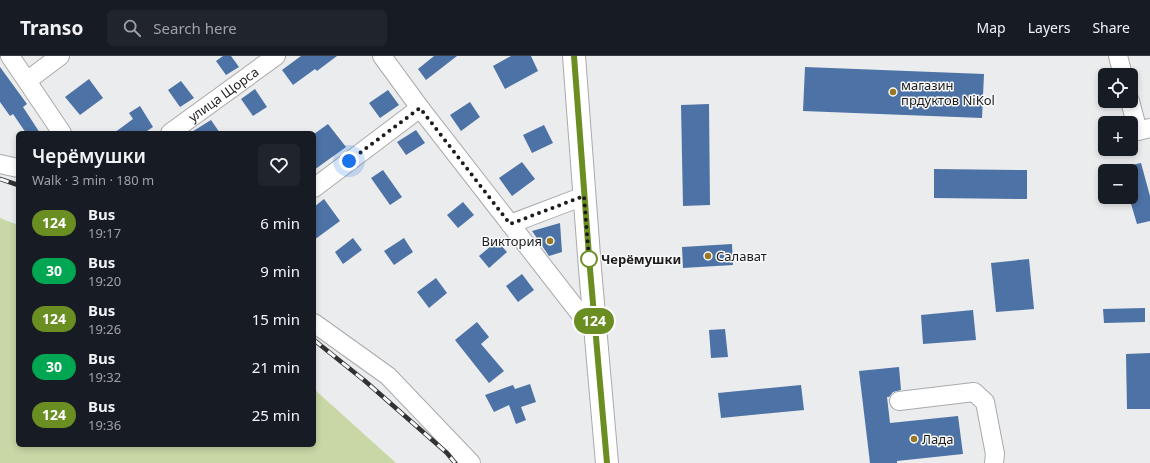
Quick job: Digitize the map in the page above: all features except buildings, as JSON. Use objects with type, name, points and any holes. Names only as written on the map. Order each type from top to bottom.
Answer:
[{"type":"main road","points":[[574,56],[584,196],[607,463]]},
{"type":"street","points":[[10,56],[28,80],[61,131]]},
{"type":"street","points":[[28,80],[60,56]]},
{"type":"street","name":"улица Щорса","points":[[173,131],[276,56]]},
{"type":"street","points":[[382,56],[420,108],[596,334]]},
{"type":"street","points":[[1118,56],[1121,68]]},
{"type":"street","points":[[316,186],[420,108]]},
{"type":"street","points":[[1132,108],[1138,131],[1150,128]]},
{"type":"street","points":[[0,164],[16,168]]},
{"type":"street","points":[[510,224],[584,196]]},
{"type":"street","points":[[316,324],[388,376],[471,463]]},
{"type":"street","points":[[899,401],[974,392],[985,402],[995,454],[994,463]]},
{"type":"green space","points":[[0,218],[16,224],[16,447],[316,447],[316,391],[396,463],[0,463]]},
{"type":"railway","points":[[0,179],[16,184]]},
{"type":"railway","points":[[316,342],[365,381],[447,453],[455,463]]},
{"type":"bus line","name":"124","points":[[574,56],[590,269],[607,463]]},
{"type":"place","name":"магазин прдуктов NiKol","points":[[893,92]]},
{"type":"place","name":"Виктория","points":[[550,241]]},
{"type":"place","name":"Салават","points":[[708,256]]},
{"type":"place","name":"Черёмушки","points":[[589,259]]},
{"type":"place","name":"Лада","points":[[914,439]]},
{"type":"route","points":[[349,161],[420,108],[510,224],[584,196],[589,259]]}]
